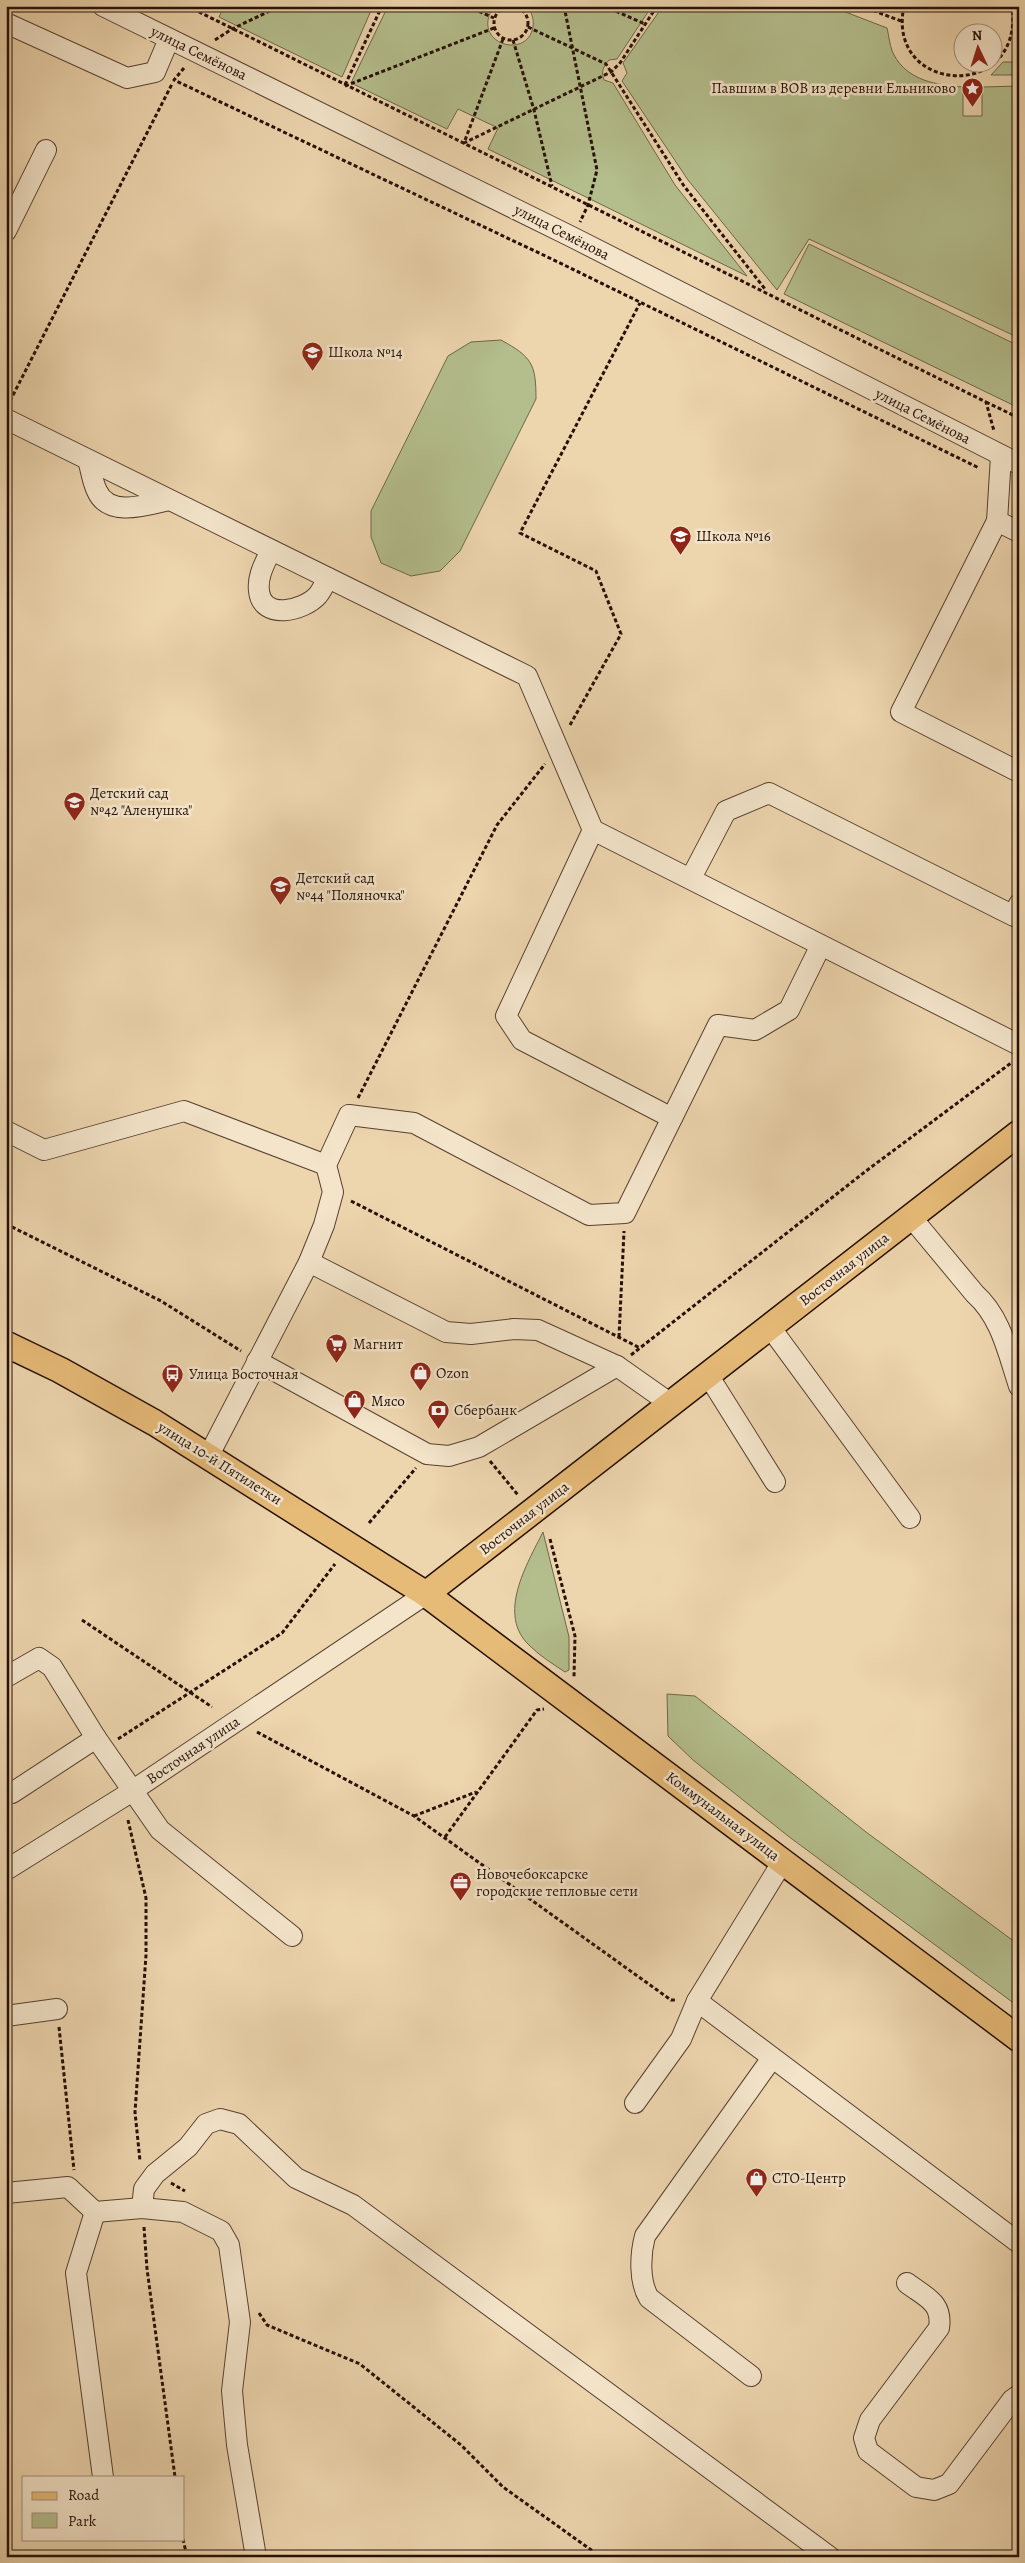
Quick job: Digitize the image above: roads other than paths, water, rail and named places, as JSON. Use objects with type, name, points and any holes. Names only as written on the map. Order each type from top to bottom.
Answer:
[{"type":"main road","name":"Восточная улица","points":[[426,1594],[1019,1133]]},
{"type":"main road","name":"улица 10-й Пятилетки","points":[[6,1344],[60,1370],[209,1456],[426,1594]]},
{"type":"main road","name":"Коммунальная улица","points":[[426,1594],[1019,2039]]},
{"type":"street","name":"улица Семёнова","points":[[103,6],[572,237],[1010,460]]},
{"type":"street","points":[[6,23],[126,78],[155,72],[169,39]]},
{"type":"street","points":[[6,231],[46,150]]},
{"type":"street","points":[[6,419],[526,676],[593,830],[1019,1045]]},
{"type":"street","points":[[88,460],[97,492],[110,505],[132,508],[169,500]]},
{"type":"street","points":[[1010,460],[1000,478],[997,521],[900,712],[1019,772]]},
{"type":"street","points":[[997,521],[1019,532]]},
{"type":"street","points":[[271,550],[260,573],[259,591],[263,603],[270,609],[283,611],[302,606],[318,595],[328,578]]},
{"type":"street","points":[[691,878],[726,811],[770,792],[1014,916],[1019,904]]},
{"type":"street","points":[[593,830],[506,1016],[522,1040],[672,1118]]},
{"type":"street","points":[[209,1456],[309,1262],[324,1225],[333,1192],[326,1165],[349,1115],[414,1123],[589,1215],[625,1213],[718,1025],[755,1030],[789,1010],[820,946]]},
{"type":"street","points":[[6,1131],[44,1150],[184,1111],[326,1165]]},
{"type":"street","points":[[912,1217],[975,1294],[987,1304],[996,1319],[1019,1386]]},
{"type":"street","points":[[309,1262],[446,1332],[471,1334],[514,1329],[538,1330],[617,1366],[671,1404]]},
{"type":"street","points":[[770,1327],[910,1518]]},
{"type":"street","points":[[257,1361],[428,1454],[449,1456],[478,1448],[617,1366]]},
{"type":"street","points":[[708,1375],[774,1482]]},
{"type":"street","name":"Восточная улица","points":[[6,1870],[127,1794],[426,1594]]},
{"type":"street","points":[[6,1677],[38,1658],[52,1667],[100,1743],[127,1794],[160,1830],[292,1936]]},
{"type":"street","points":[[6,1791],[12,1793],[100,1743]]},
{"type":"street","points":[[635,2102],[681,2039],[697,2002],[783,1861]]},
{"type":"street","points":[[697,2002],[1019,2243]]},
{"type":"street","points":[[6,2016],[57,2009]]},
{"type":"street","points":[[751,2376],[650,2298],[644,2289],[642,2247],[645,2236],[772,2058]]},
{"type":"street","points":[[103,2476],[76,2273],[95,2212],[147,2190],[188,2147],[206,2124],[220,2119],[239,2124],[296,2178],[353,2206],[830,2557]]},
{"type":"street","points":[[6,2193],[68,2187],[95,2212]]},
{"type":"street","points":[[147,2190],[183,2212],[220,2231],[229,2245],[240,2322],[232,2391],[236,2445],[256,2557]]},
{"type":"street","points":[[907,2283],[934,2304],[941,2314],[939,2328],[870,2420],[864,2438],[868,2451],[916,2487],[934,2490],[950,2484],[1012,2400],[1019,2395]]},
{"type":"place","name":"Павшим в ВОВ из деревни Ельниково","points":[[972,107]]},
{"type":"place","name":"Школа №14","points":[[312,371]]},
{"type":"place","name":"Школа №16","points":[[680,555]]},
{"type":"place","name":"Детский сад №42 \"Аленушка\"","points":[[74,821]]},
{"type":"place","name":"Детский сад №44 \"Поляночка\"","points":[[280,906]]},
{"type":"place","name":"Магнит","points":[[337,1363]]},
{"type":"place","name":"Ozon","points":[[420,1392]]},
{"type":"place","name":"Улица Восточная","points":[[173,1393]]},
{"type":"place","name":"Мясо","points":[[355,1420]]},
{"type":"place","name":"Сбербанк","points":[[438,1429]]},
{"type":"place","name":"Новочебоксарске городские тепловые сети","points":[[460,1902]]},
{"type":"place","name":"СТО-Центр","points":[[756,2197]]}]
